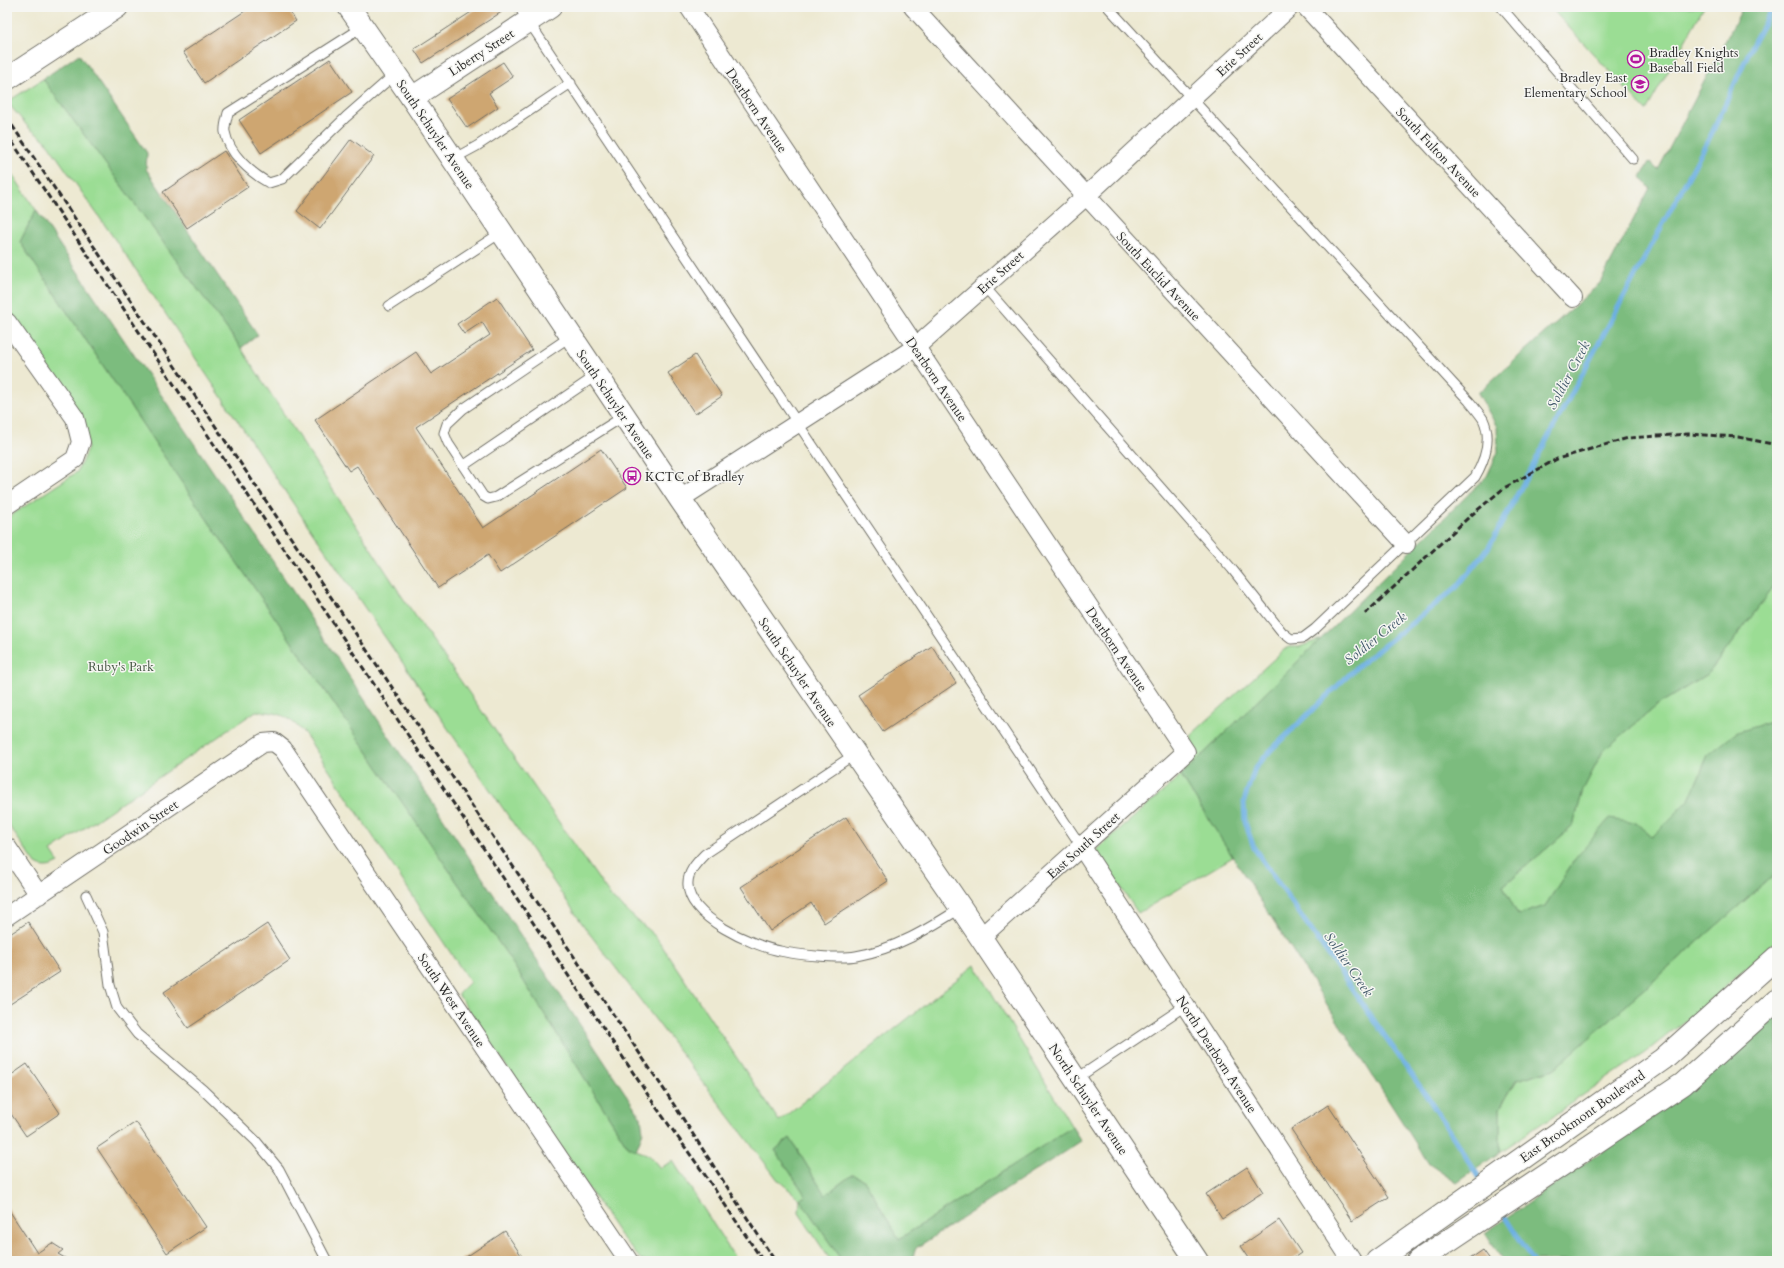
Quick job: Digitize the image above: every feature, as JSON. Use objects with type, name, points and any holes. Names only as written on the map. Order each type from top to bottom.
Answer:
[{"type":"main road","points":[[7,79],[117,7]]},
{"type":"main road","name":"South Schuyler Avenue","points":[[348,7],[396,74],[680,499],[981,937]]},
{"type":"main road","name":"Liberty Street","points":[[412,98],[524,14],[550,7]]},
{"type":"main road","name":"North Schuyler Avenue","points":[[981,937],[1197,1261]]},
{"type":"main road","name":"East Brookmont Boulevard","points":[[1377,1261],[1663,1059],[1777,957]]},
{"type":"main road","points":[[1418,1261],[1683,1084],[1777,1000]]},
{"type":"street","name":"Dearborn Avenue","points":[[689,7],[1186,752]]},
{"type":"street","name":"South Euclid Avenue","points":[[913,7],[1406,544]]},
{"type":"street","name":"Erie Street","points":[[680,499],[916,347],[1086,196],[1290,7]]},
{"type":"street","name":"South Fulton Avenue","points":[[1306,7],[1573,298]]},
{"type":"street","points":[[7,322],[75,418],[81,442],[76,459],[7,505]]},
{"type":"street","name":"Goodwin Street","points":[[7,916],[263,743],[274,742]]},
{"type":"street","name":"South West Avenue","points":[[274,742],[283,749],[628,1260]]},
{"type":"street","name":"East South Street","points":[[981,937],[1186,752]]},
{"type":"street","points":[[7,846],[39,895]]},
{"type":"street","name":"North Dearborn Avenue","points":[[1081,846],[1352,1261]]},
{"type":"lane","points":[[984,286],[1232,569],[1282,632],[1292,639],[1303,638],[1315,629],[1475,477],[1483,462],[1487,432],[1483,419],[1470,401],[1108,7]]},
{"type":"lane","points":[[1501,7],[1633,159]]},
{"type":"lane","points":[[524,14],[1081,846]]},
{"type":"lane","points":[[362,27],[228,113],[224,131],[234,152],[254,175],[269,183],[282,179],[346,117],[396,74]]},
{"type":"lane","points":[[453,159],[477,146],[570,83]]},
{"type":"lane","points":[[389,306],[502,232]]},
{"type":"lane","points":[[571,336],[463,409],[447,424],[444,433],[448,443],[463,466],[483,496],[488,499],[496,497],[624,416]]},
{"type":"lane","points":[[463,466],[597,375]]},
{"type":"lane","points":[[855,754],[705,854],[695,864],[690,873],[687,885],[697,906],[707,916],[725,929],[756,944],[780,951],[855,956],[890,948],[920,934],[961,908]]},
{"type":"lane","points":[[86,894],[103,932],[110,985],[116,1008],[137,1034],[203,1090],[256,1141],[280,1169],[327,1261]]},
{"type":"lane","points":[[1076,1079],[1185,1006]]},
{"type":"green space","name":"Bradley Knights Baseball Field","points":[[1550,7],[1704,7],[1646,111]]},
{"type":"green space","points":[[1743,7],[1777,7],[1777,583],[1708,674],[1659,704],[1603,751],[1583,790],[1573,826],[1503,886],[1518,915],[1545,906],[1575,859],[1609,819],[1636,823],[1652,837],[1689,800],[1708,755],[1737,732],[1768,723],[1777,726],[1777,872],[1554,1069],[1516,1080],[1500,1108],[1500,1152],[1457,1183],[1429,1164],[1181,776],[1487,476],[1498,452],[1497,427],[1478,393],[1600,283],[1650,188],[1641,177],[1649,162],[1658,170]]},
{"type":"green space","points":[[79,54],[147,153],[146,169],[258,335],[241,348],[43,79]]},
{"type":"green space","points":[[43,79],[241,348],[403,598],[611,897],[656,937],[779,1121],[975,965],[1072,1127],[899,1239],[865,1181],[853,1174],[825,1195],[790,1138],[775,1150],[806,1196],[800,1199],[778,1180],[586,929],[305,521],[128,258],[45,140],[29,128],[7,102]]},
{"type":"green space","name":"Ruby's Park","points":[[7,166],[36,210],[20,242],[178,477],[506,953],[628,1147],[649,1155],[660,1168],[673,1161],[737,1261],[642,1261],[619,1234],[458,994],[470,982],[305,734],[284,716],[256,711],[51,851],[59,863],[53,866],[45,867],[36,864],[7,823],[7,518],[77,472],[88,448],[74,407],[7,309]]},
{"type":"green space","points":[[36,210],[235,504],[641,1117],[643,1132],[636,1150],[628,1147],[506,953],[178,477],[20,242]]},
{"type":"green space","points":[[1777,583],[1777,726],[1768,723],[1708,755],[1689,800],[1652,837],[1636,823],[1575,859],[1545,906],[1518,915],[1503,886],[1573,826],[1583,790],[1603,751],[1659,704],[1708,674]]},
{"type":"green space","points":[[1321,639],[1181,776],[1195,751],[1190,736],[1287,647],[1299,647]]},
{"type":"green space","points":[[1181,776],[1233,857],[1138,913],[1096,850]]},
{"type":"green space","points":[[1777,872],[1777,940],[1703,1007],[1646,1052],[1500,1152],[1500,1108],[1517,1080],[1554,1069]]},
{"type":"green space","points":[[1777,1010],[1777,1261],[1503,1261],[1485,1233],[1681,1096]]},
{"type":"green space","points":[[1072,1127],[1081,1141],[916,1248],[912,1259],[908,1261],[842,1261],[800,1199],[806,1196],[775,1150],[790,1138],[825,1195],[853,1174],[865,1181],[899,1239]]},
{"type":"green space","points":[[800,1199],[842,1261],[831,1261],[799,1213]]},
{"type":"building","points":[[251,7],[286,7],[296,21],[204,83],[183,52]]},
{"type":"building","points":[[479,7],[501,7],[503,11],[423,63],[414,49]]},
{"type":"building","points":[[330,59],[352,92],[261,153],[239,120]]},
{"type":"building","points":[[503,62],[513,77],[489,93],[498,107],[467,128],[447,99]]},
{"type":"building","points":[[351,139],[374,156],[320,229],[297,211]]},
{"type":"building","points":[[224,151],[248,187],[187,228],[163,192]]},
{"type":"building","points":[[497,297],[532,350],[416,427],[483,528],[601,449],[627,488],[500,573],[488,555],[438,588],[357,466],[349,471],[315,420],[416,352],[431,374],[490,335],[482,322],[464,334],[457,324]]},
{"type":"building","points":[[695,355],[722,396],[695,414],[668,373]]},
{"type":"building","points":[[932,646],[956,683],[883,732],[858,695]]},
{"type":"building","points":[[846,817],[888,881],[824,923],[811,903],[770,931],[741,887]]},
{"type":"building","points":[[28,922],[60,972],[7,1006],[7,936]]},
{"type":"building","points":[[267,924],[290,960],[188,1028],[164,992]]},
{"type":"building","points":[[27,1064],[60,1113],[26,1136],[7,1108],[7,1078]]},
{"type":"building","points":[[1328,1105],[1389,1197],[1352,1221],[1291,1129]]},
{"type":"building","points":[[136,1122],[206,1227],[167,1253],[97,1148]]},
{"type":"building","points":[[1247,1167],[1263,1192],[1222,1219],[1206,1194]]},
{"type":"building","points":[[7,1207],[37,1253],[52,1243],[63,1250],[58,1254],[70,1261],[7,1261]]},
{"type":"building","points":[[1279,1220],[1301,1253],[1289,1261],[1251,1261],[1241,1246]]},
{"type":"building","points":[[505,1231],[525,1261],[460,1261]]},
{"type":"building","points":[[1483,1250],[1491,1261],[1467,1261]]},
{"type":"waterway","name":"Soldier Creek","points":[[1481,1180],[1428,1098],[1254,848],[1245,822],[1244,801],[1255,768],[1271,750],[1357,667],[1457,587],[1489,547],[1712,133],[1754,41],[1773,7]]},
{"type":"waterway","name":"Soldier Creek","points":[[1501,1211],[1533,1261]]},
{"type":"railway","points":[[7,118],[667,1094],[775,1261]]},
{"type":"railway","points":[[7,134],[656,1107],[705,1175],[763,1261]]},
{"type":"railway","points":[[1365,614],[1469,517],[1504,488],[1557,459],[1628,438],[1688,434],[1738,437],[1777,445]]},
{"type":"place","name":"Bradley Knights Baseball Field","points":[[1636,59]]},
{"type":"place","name":"Bradley East Elementary School","points":[[1640,84]]},
{"type":"place","name":"KCTC of Bradley","points":[[632,476]]}]
